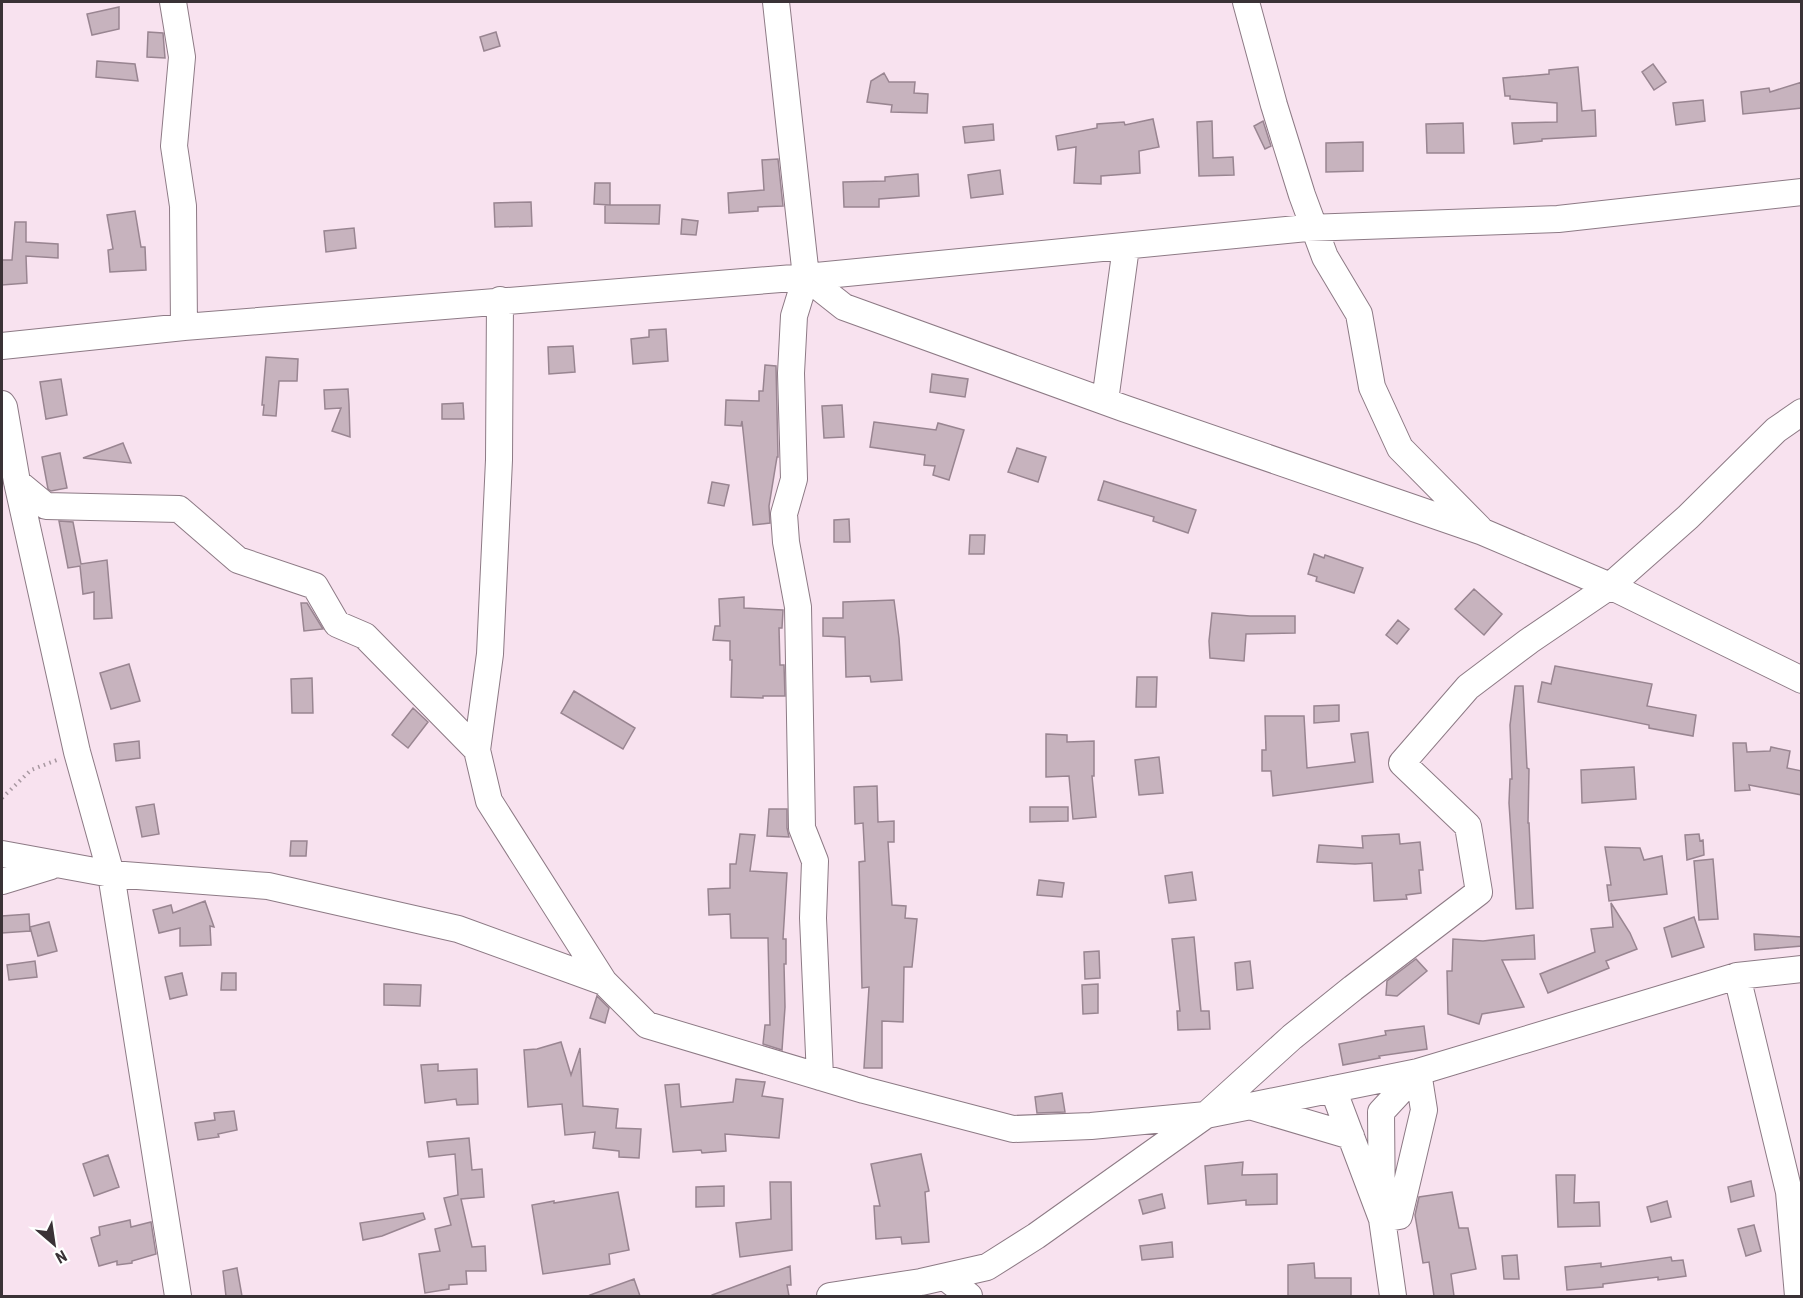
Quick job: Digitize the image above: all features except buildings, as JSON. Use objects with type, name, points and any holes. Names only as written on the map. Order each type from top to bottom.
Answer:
[{"type":"street","points":[[173,2],[182,57],[174,146],[183,206],[184,327]]},
{"type":"street","points":[[776,2],[806,277],[794,316],[791,373],[795,479],[784,514],[786,542],[798,607],[801,828],[814,861],[813,918],[820,1077]]},
{"type":"street","points":[[1246,2],[1274,105],[1325,256],[1359,314],[1372,387],[1400,448],[1483,532]]},
{"type":"street","points":[[2,346],[184,327],[806,277],[1315,228],[1558,219],[1802,192]]},
{"type":"street","points":[[1106,401],[1126,247]]},
{"type":"street","points":[[806,277],[844,307],[1483,532],[1610,586],[1802,680]]},
{"type":"street","points":[[500,300],[499,460],[491,620],[477,750],[489,801],[604,981],[647,1025],[820,1077],[1013,1129],[1091,1126],[1206,1115],[1419,1072],[1737,976],[1802,969]]},
{"type":"street","points":[[2,404],[77,752],[111,874],[178,1296]]},
{"type":"street","points":[[830,1296],[945,1277],[987,1267],[1036,1236],[1206,1115],[1310,1023],[1479,892],[1468,826],[1402,763],[1467,687],[1529,641],[1610,586],[1688,517],[1776,430],[1802,412]]},
{"type":"street","points":[[17,482],[46,506],[179,509],[238,560],[315,586],[337,624],[365,636],[477,750]]},
{"type":"street","points":[[2,854],[111,874],[268,886],[458,929],[604,981]]},
{"type":"street","points":[[2,881],[54,865]]},
{"type":"street","points":[[1737,976],[1789,1192],[1798,1296]]},
{"type":"street","points":[[1393,1296],[1382,1219],[1381,1112],[1419,1072]]},
{"type":"street","points":[[1382,1219],[1399,1216],[1424,1110],[1419,1072]]},
{"type":"street","points":[[1333,1089],[1382,1219]]},
{"type":"street","points":[[1250,1106],[1351,1136]]},
{"type":"street","points":[[982,1296],[987,1267]]},
{"type":"street","points":[[945,1277],[969,1296]]},
{"type":"path","points":[[2,798],[31,770],[77,752]]}]
